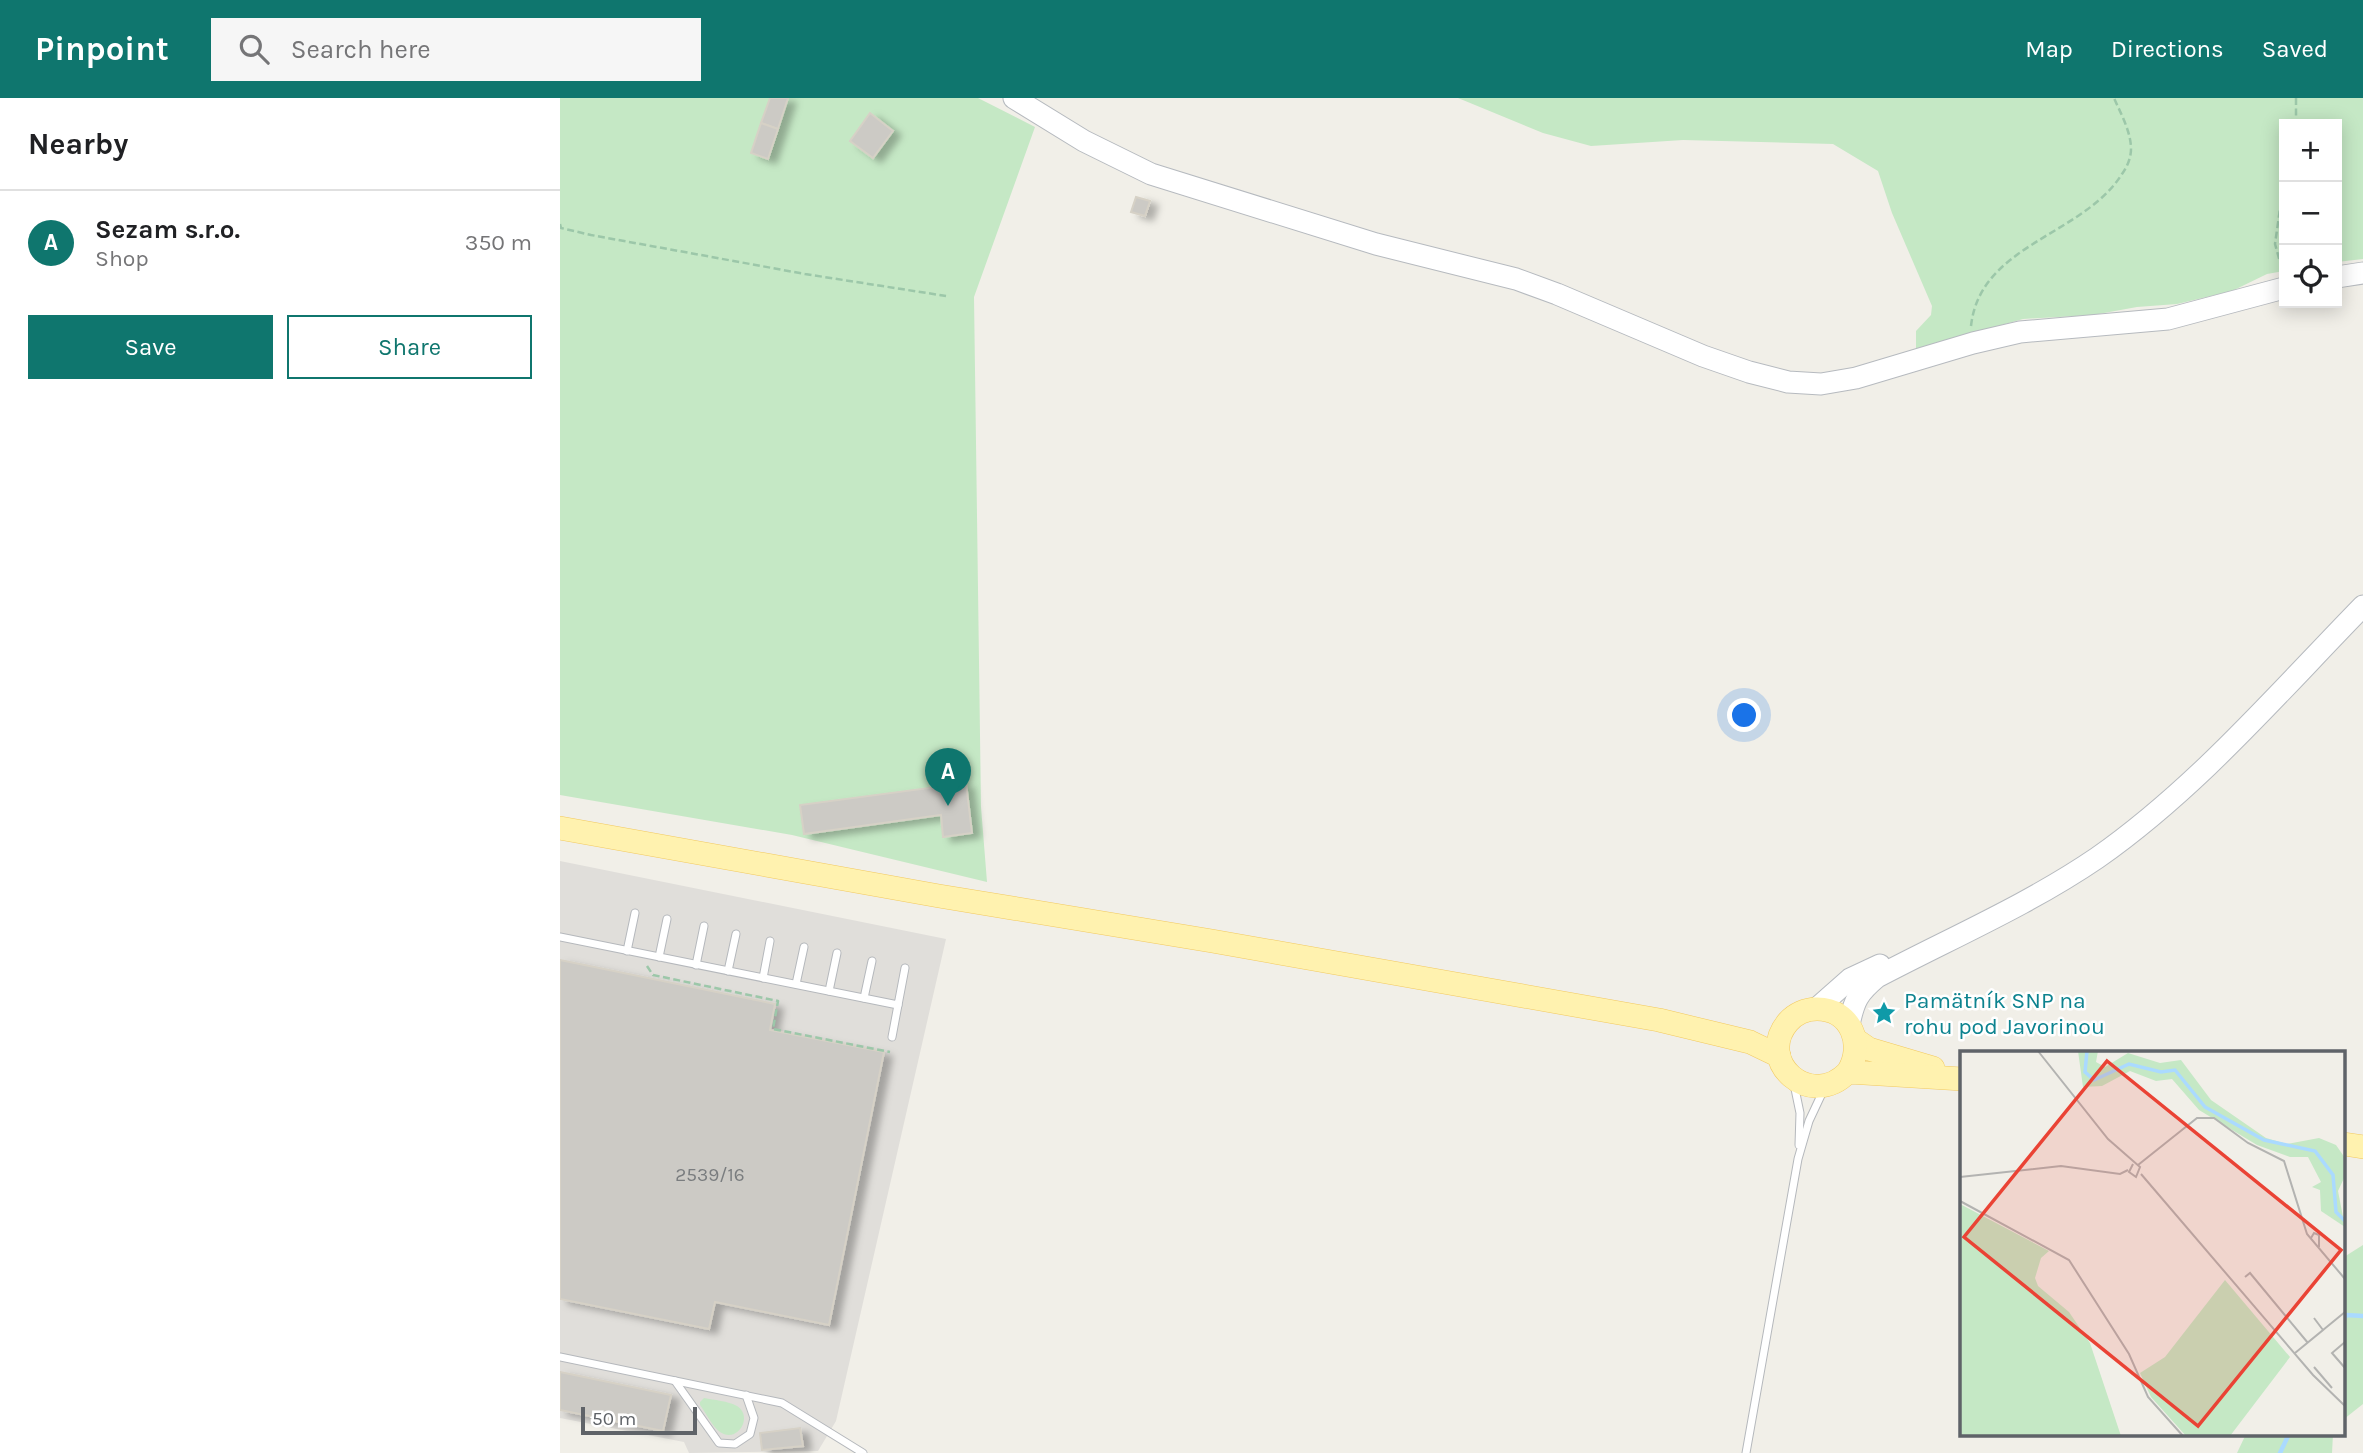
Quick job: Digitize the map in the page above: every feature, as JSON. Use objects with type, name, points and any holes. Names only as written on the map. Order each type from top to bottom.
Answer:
[{"type":"main road","points":[[560,828],[1659,1020],[1750,1042],[1779,1056]]},
{"type":"main road","points":[[1853,1033],[1856,1057],[1849,1072],[1825,1086],[1808,1086],[1793,1078],[1782,1065],[1779,1056],[1781,1034],[1787,1024],[1800,1013],[1816,1009],[1829,1010],[1840,1016],[1869,1049],[1960,1077]]},
{"type":"main road","points":[[1659,1020],[1749,1029],[1787,1024]]},
{"type":"main road","points":[[1849,1072],[1960,1078]]},
{"type":"street","points":[[1014,98],[1121,161],[1163,178],[1376,244],[1516,279],[1703,356],[1769,378],[1808,383],[1837,381],[1877,373],[1973,343],[2020,332],[2168,319],[2279,289]]},
{"type":"street","points":[[2342,276],[2363,274]]},
{"type":"street","points":[[1853,1033],[1853,1003],[1862,990],[1877,977],[2051,887],[2134,830],[2213,760],[2363,606]]},
{"type":"street","points":[[1816,1009],[1841,986],[1861,973],[1942,943]]},
{"type":"lane","points":[[627,951],[635,913]]},
{"type":"lane","points":[[659,957],[667,919]]},
{"type":"lane","points":[[696,965],[704,926]]},
{"type":"lane","points":[[728,971],[736,934]]},
{"type":"lane","points":[[560,937],[898,1004]]},
{"type":"lane","points":[[763,978],[770,941]]},
{"type":"lane","points":[[796,984],[804,947]]},
{"type":"lane","points":[[829,991],[837,953]]},
{"type":"lane","points":[[864,998],[872,961]]},
{"type":"lane","points":[[892,1037],[905,968]]},
{"type":"lane","points":[[1793,1078],[1800,1113],[1798,1159]]},
{"type":"lane","points":[[1746,1453],[1798,1159],[1809,1121],[1825,1086]]},
{"type":"lane","points":[[560,1357],[782,1403],[863,1453]]},
{"type":"lane","points":[[674,1380],[719,1443],[735,1444],[750,1434],[754,1418],[746,1395]]},
{"type":"path","points":[[1973,343],[1970,327],[1972,311],[1990,280],[2006,262],[2098,203],[2115,185],[2127,166],[2132,152],[2130,138],[2114,98]]},
{"type":"path","points":[[2296,98],[2296,119]]},
{"type":"path","points":[[2279,260],[2275,244],[2284,182]]},
{"type":"path","points":[[560,224],[561,228],[591,235],[805,274],[946,296]]},
{"type":"path","points":[[644,962],[653,975],[778,1001],[773,1029],[890,1052]]},
{"type":"shaded area","points":[[560,861],[946,939],[836,1421],[818,1451],[689,1453],[684,1442],[560,1418]]},
{"type":"green space","points":[[560,98],[978,98],[1035,127],[974,297],[981,807],[987,882],[792,835],[560,795]]},
{"type":"green space","points":[[1458,98],[2363,98],[2363,259],[2342,261],[2342,119],[2279,119],[2279,272],[2267,274],[2232,291],[2177,304],[2137,307],[2093,315],[2023,319],[1916,349],[1916,331],[1931,315],[1932,306],[1892,213],[1878,171],[1833,144],[1683,140],[1591,146],[1543,133]]},
{"type":"green space","points":[[2363,1245],[2363,1404],[2346,1417],[2346,1256]]},
{"type":"green space","points":[[704,1398],[737,1406],[744,1416],[741,1428],[732,1435],[720,1432],[700,1405]]},
{"type":"green space","points":[[2245,1436],[2333,1436],[2332,1453],[2237,1453]]},
{"type":"building","points":[[770,98],[788,98],[778,129],[761,123]]},
{"type":"building","points":[[870,113],[893,131],[873,158],[850,141]]},
{"type":"building","points":[[761,123],[778,129],[768,159],[751,153]]},
{"type":"building","points":[[1136,197],[1150,201],[1145,216],[1131,212]]},
{"type":"building","points":[[966,783],[972,833],[943,837],[941,815],[804,834],[800,805]]},
{"type":"building","points":[[560,960],[775,1004],[770,1030],[884,1052],[829,1325],[715,1302],[709,1329],[560,1299]]},
{"type":"building","points":[[560,1372],[671,1395],[663,1431],[560,1410]]},
{"type":"building","points":[[800,1428],[803,1446],[762,1450],[760,1433]]},
{"type":"waterway","points":[[2346,1315],[2363,1316]]},
{"type":"waterway","points":[[2280,1453],[2288,1436]]},
{"type":"place","name":"Sezam s.r.o.","points":[[948,806]]},
{"type":"place","name":"Pamätník SNP na rohu pod Javorinou","points":[[1884,1013]]}]
